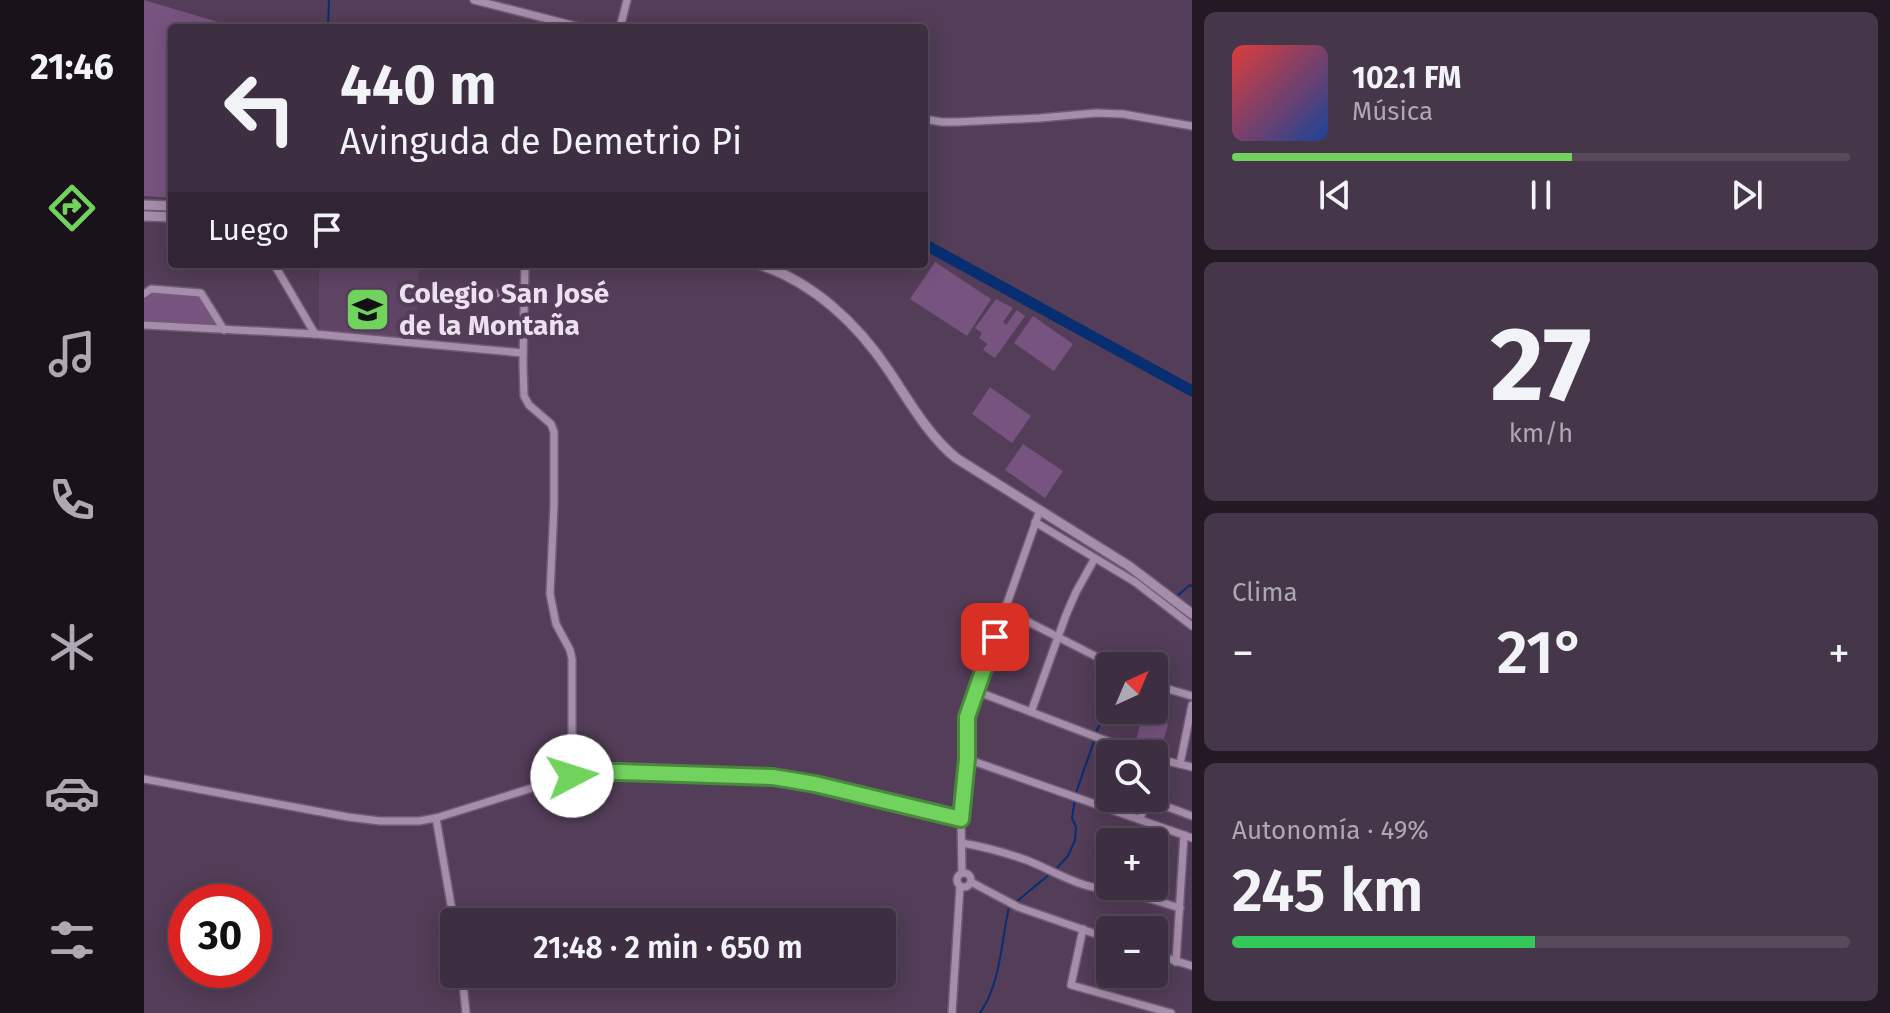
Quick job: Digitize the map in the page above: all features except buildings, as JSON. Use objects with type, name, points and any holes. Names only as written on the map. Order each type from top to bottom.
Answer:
[{"type":"street","points":[[474,0],[567,24]]},
{"type":"street","points":[[621,24],[627,0]]},
{"type":"street","points":[[928,120],[957,122],[1096,113],[1123,114],[1192,126]]},
{"type":"street","points":[[144,205],[168,206]]},
{"type":"street","points":[[144,216],[168,217]]},
{"type":"street","points":[[276,268],[315,334]]},
{"type":"street","points":[[525,268],[525,399],[549,422],[554,432],[550,594],[556,624],[572,659],[572,776]]},
{"type":"street","points":[[767,268],[799,282],[821,297],[871,346],[947,451],[1129,566],[1192,614]]},
{"type":"street","points":[[144,294],[151,289],[201,293],[224,330]]},
{"type":"street","points":[[452,291],[525,295]]},
{"type":"street","points":[[144,325],[315,334],[523,353]]},
{"type":"street","points":[[962,873],[961,819],[967,759],[966,725],[1040,510]]},
{"type":"street","points":[[1035,522],[1135,582],[1192,626]]},
{"type":"street","points":[[1031,712],[1076,592],[1095,558]]},
{"type":"street","points":[[1005,610],[1096,656]]},
{"type":"street","points":[[1168,689],[1192,696]]},
{"type":"street","points":[[976,691],[1104,740]]},
{"type":"street","points":[[1180,764],[1192,705]]},
{"type":"street","points":[[967,759],[1096,804]]},
{"type":"street","points":[[1168,761],[1192,767]]},
{"type":"street","points":[[144,779],[348,817],[405,821],[436,818],[572,776],[599,772],[773,777],[961,819]]},
{"type":"street","points":[[1140,819],[1149,800],[1192,816]]},
{"type":"street","points":[[1119,812],[1188,837],[1176,962]]},
{"type":"street","points":[[436,818],[452,908]]},
{"type":"street","points":[[962,843],[1005,853],[1098,889],[1115,889],[1180,908]]},
{"type":"street","points":[[952,1013],[960,886],[957,877],[962,873],[968,874],[971,882],[1012,905],[1096,934]]},
{"type":"street","points":[[960,886],[966,887],[971,882]]},
{"type":"street","points":[[1083,929],[1071,985],[1171,1013]]},
{"type":"street","points":[[1168,959],[1192,966]]},
{"type":"street","points":[[463,988],[466,1013]]},
{"type":"shaded area","points":[[144,0],[225,24],[168,24],[168,198],[144,196]]},
{"type":"shaded area","points":[[935,262],[991,299],[967,336],[910,299]]},
{"type":"shaded area","name":"Colegio San José de la Montaña","points":[[319,268],[419,268],[416,339],[319,330]]},
{"type":"shaded area","points":[[149,292],[201,294],[216,323],[212,326],[144,322],[144,298]]},
{"type":"shaded area","points":[[996,299],[1013,308],[1003,322],[1006,325],[1017,310],[1025,316],[995,358],[983,350],[987,344],[979,338],[982,333],[975,328]]},
{"type":"shaded area","points":[[1033,316],[1073,344],[1054,371],[1014,343]]},
{"type":"shaded area","points":[[990,387],[1031,416],[1012,443],[972,414]]},
{"type":"shaded area","points":[[1023,444],[1063,471],[1045,498],[1005,470]]},
{"type":"shaded area","points":[[1140,724],[1168,724],[1164,740],[1136,740]]},
{"type":"waterway","points":[[328,24],[329,0]]},
{"type":"waterway","points":[[928,246],[1192,391]]},
{"type":"waterway","points":[[1173,595],[1177,596],[1192,586]]},
{"type":"waterway","points":[[1096,732],[1100,724]]},
{"type":"waterway","points":[[1076,793],[1094,741]]},
{"type":"waterway","points":[[1056,869],[1068,856],[1075,840],[1076,827],[1072,818],[1075,799]]},
{"type":"waterway","points":[[1016,902],[1051,873]]},
{"type":"waterway","points":[[980,1013],[996,976],[1011,906]]},
{"type":"place","name":"Colegio San José de la Montaña","points":[[368,309]]},
{"type":"route","points":[[572,776],[619,772],[773,777],[961,819],[967,759],[967,717],[995,637]]}]
